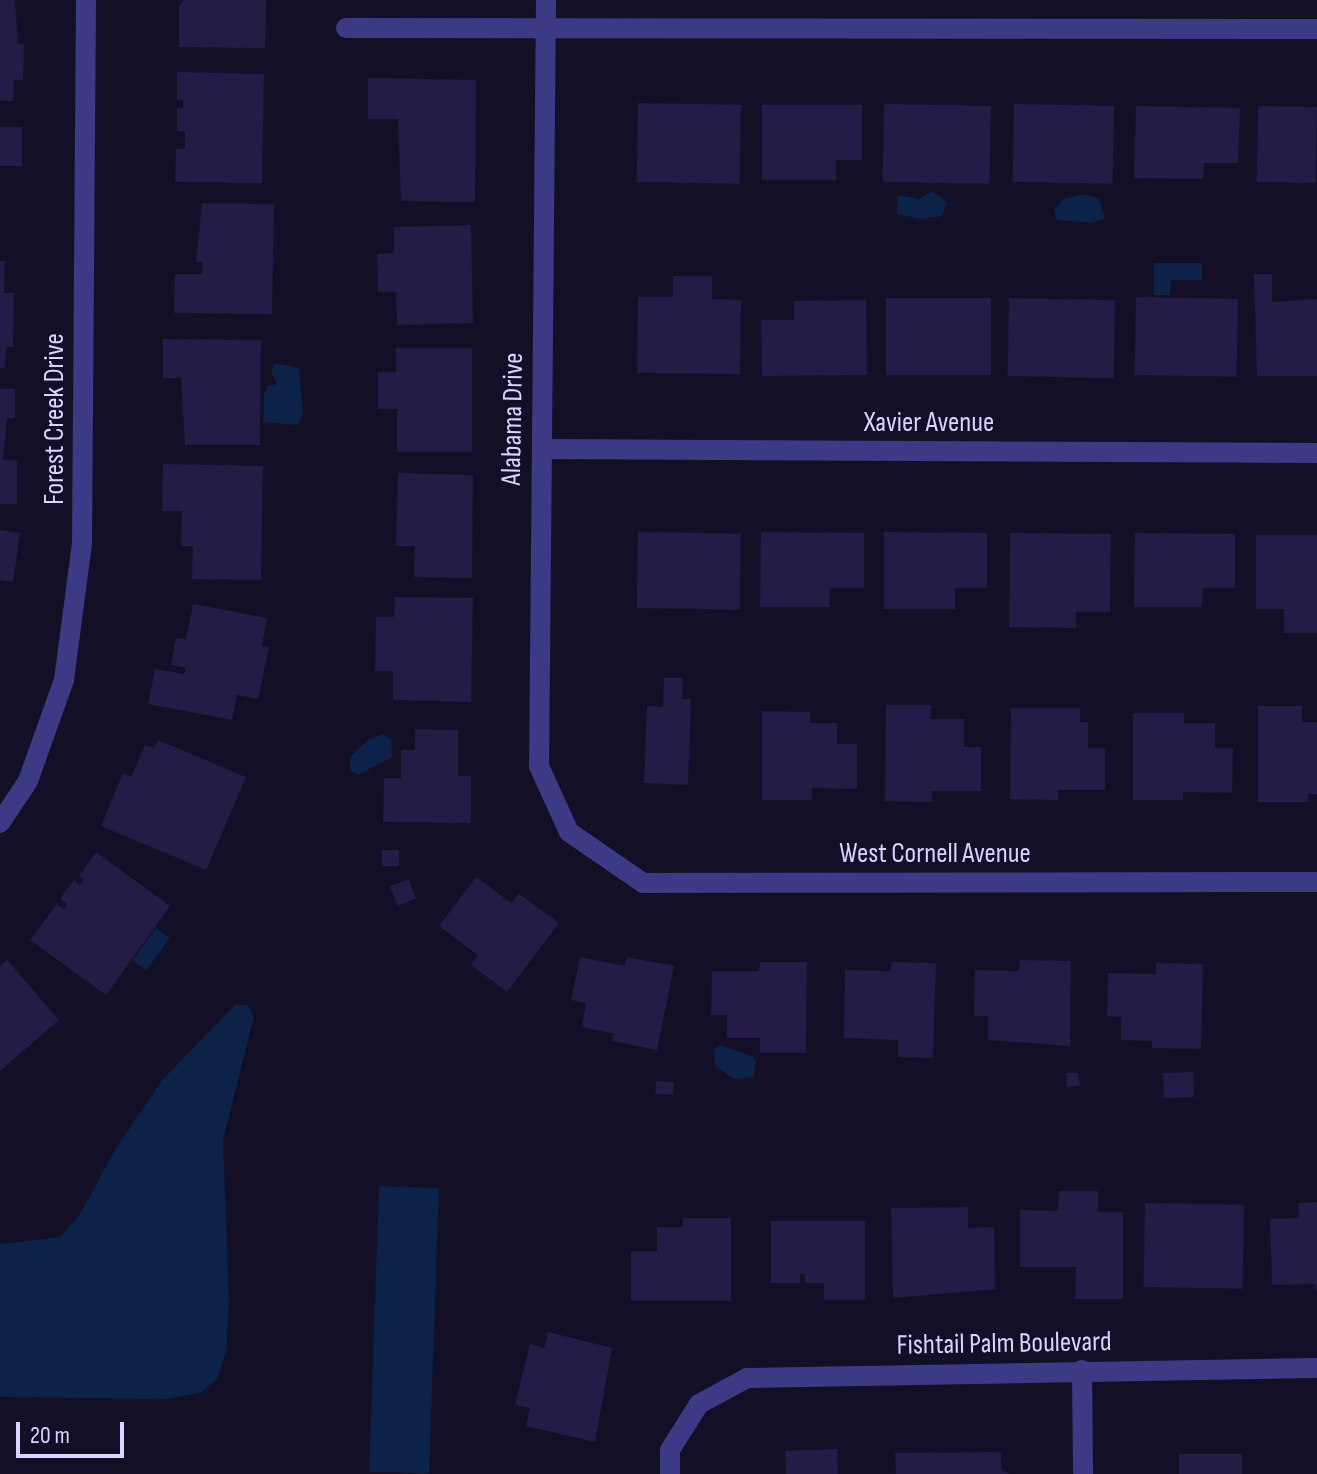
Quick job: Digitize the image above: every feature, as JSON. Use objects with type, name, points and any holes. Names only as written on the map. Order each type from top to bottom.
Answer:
[{"type":"street","name":"Forest Creek Drive","points":[[0,823],[28,781],[64,680],[82,543],[86,0]]},
{"type":"street","name":"Alabama Drive","points":[[546,0],[539,766],[569,832]]},
{"type":"street","points":[[346,28],[1317,29]]},
{"type":"street","name":"Xavier Avenue","points":[[542,449],[1317,453]]},
{"type":"street","name":"West Cornell Avenue","points":[[569,832],[643,883],[1317,882]]},
{"type":"street","name":"Fishtail Palm Boulevard","points":[[670,1474],[670,1450],[699,1404],[747,1378],[1317,1368]]},
{"type":"street","points":[[1082,1370],[1083,1474]]},
{"type":"water","points":[[932,191],[947,202],[942,216],[921,219],[897,214],[897,195],[919,199]]},
{"type":"water","points":[[1085,194],[1099,199],[1105,218],[1091,223],[1057,220],[1054,210],[1063,199]]},
{"type":"water","points":[[1154,263],[1202,263],[1202,280],[1171,280],[1170,295],[1154,295]]},
{"type":"water","points":[[275,363],[299,368],[303,414],[297,425],[263,422],[267,386],[277,384],[271,372]]},
{"type":"water","points":[[383,734],[391,740],[392,757],[358,775],[350,770],[350,757],[369,739]]},
{"type":"water","points":[[156,928],[170,938],[146,970],[132,960]]},
{"type":"water","points":[[235,1005],[247,1005],[254,1016],[223,1140],[229,1303],[226,1353],[217,1379],[200,1393],[166,1399],[0,1397],[0,1244],[60,1237],[79,1216],[115,1150],[162,1080]]},
{"type":"water","points":[[719,1045],[751,1056],[756,1061],[754,1077],[734,1079],[715,1066],[714,1049]]},
{"type":"water","points":[[379,1186],[439,1188],[429,1474],[369,1472]]},
{"type":"building","points":[[0,0],[15,0],[18,44],[24,44],[23,80],[14,80],[13,101],[0,101]]},
{"type":"building","points":[[184,0],[266,0],[265,48],[179,47],[179,6]]},
{"type":"building","points":[[177,72],[264,74],[262,183],[175,182],[176,149],[185,149],[185,131],[177,131],[177,108],[183,108],[183,100],[177,100]]},
{"type":"building","points":[[368,78],[476,80],[475,202],[401,201],[398,119],[368,119]]},
{"type":"building","points":[[638,103],[741,105],[740,184],[637,182]]},
{"type":"building","points":[[884,104],[991,106],[990,184],[883,182]]},
{"type":"building","points":[[1014,104],[1114,106],[1113,184],[1013,182]]},
{"type":"building","points":[[762,105],[862,105],[862,160],[836,160],[836,180],[762,180]]},
{"type":"building","points":[[1136,106],[1240,108],[1238,163],[1204,163],[1203,179],[1134,178]]},
{"type":"building","points":[[1258,106],[1317,107],[1316,183],[1257,182]]},
{"type":"building","points":[[0,127],[22,127],[22,166],[0,166]]},
{"type":"building","points":[[202,203],[274,204],[272,314],[174,313],[175,274],[202,274],[203,262],[196,262]]},
{"type":"building","points":[[471,225],[473,323],[397,325],[396,292],[378,292],[377,254],[394,253],[394,227]]},
{"type":"building","points":[[0,261],[5,261],[4,293],[14,293],[13,347],[6,347],[5,368],[0,368]]},
{"type":"building","points":[[1254,274],[1272,274],[1272,302],[1317,299],[1317,376],[1257,376]]},
{"type":"building","points":[[673,276],[712,276],[712,299],[741,300],[740,374],[637,373],[638,297],[673,297]]},
{"type":"building","points":[[1136,297],[1238,299],[1237,377],[1135,375]]},
{"type":"building","points":[[886,298],[991,298],[991,375],[886,375]]},
{"type":"building","points":[[1009,298],[1115,300],[1114,378],[1008,376]]},
{"type":"building","points":[[866,300],[867,375],[762,376],[761,320],[794,320],[794,301]]},
{"type":"building","points":[[163,339],[261,340],[260,445],[185,445],[181,378],[163,378]]},
{"type":"building","points":[[396,348],[472,348],[472,452],[397,452],[397,409],[378,409],[378,372],[396,372]]},
{"type":"building","points":[[0,389],[15,389],[15,418],[7,418],[3,460],[17,460],[17,504],[0,504]]},
{"type":"building","points":[[163,464],[263,466],[261,580],[192,579],[193,546],[181,546],[182,511],[162,511]]},
{"type":"building","points":[[398,473],[473,475],[472,578],[414,577],[415,546],[396,546]]},
{"type":"building","points":[[0,530],[20,533],[13,582],[0,580]]},
{"type":"building","points":[[638,532],[741,534],[740,610],[637,608]]},
{"type":"building","points":[[761,532],[864,533],[864,588],[830,588],[829,607],[760,607]]},
{"type":"building","points":[[884,532],[987,533],[987,588],[955,588],[955,609],[884,609]]},
{"type":"building","points":[[1010,533],[1111,534],[1110,612],[1076,612],[1076,628],[1009,627]]},
{"type":"building","points":[[1135,533],[1235,534],[1235,588],[1203,588],[1202,607],[1134,607]]},
{"type":"building","points":[[1256,535],[1317,535],[1317,633],[1284,633],[1284,609],[1256,609]]},
{"type":"building","points":[[395,597],[473,598],[471,702],[393,700],[393,671],[375,671],[376,617],[394,617]]},
{"type":"building","points":[[193,604],[267,618],[262,646],[269,647],[258,699],[237,695],[232,720],[148,704],[155,669],[184,674],[186,668],[171,665],[176,638],[186,639]]},
{"type":"building","points":[[664,678],[683,678],[682,699],[691,699],[688,785],[644,783],[647,706],[663,707]]},
{"type":"building","points":[[886,705],[931,705],[930,719],[964,719],[964,747],[981,747],[981,791],[932,791],[932,802],[885,801]]},
{"type":"building","points":[[1258,706],[1302,706],[1302,722],[1317,722],[1317,794],[1308,794],[1308,802],[1258,802]]},
{"type":"building","points":[[1011,708],[1080,708],[1080,722],[1088,722],[1088,748],[1105,748],[1105,790],[1058,790],[1058,800],[1010,799]]},
{"type":"building","points":[[762,711],[810,712],[810,723],[837,723],[837,744],[857,744],[857,789],[812,788],[812,800],[762,800]]},
{"type":"building","points":[[1133,713],[1184,713],[1184,723],[1215,723],[1215,748],[1233,748],[1232,793],[1183,792],[1183,800],[1133,800]]},
{"type":"building","points":[[415,729],[458,730],[458,776],[471,776],[471,823],[383,822],[384,778],[401,778],[401,750],[415,750]]},
{"type":"building","points":[[158,740],[246,777],[206,870],[101,826],[123,773],[131,777],[145,745],[154,748]]},
{"type":"building","points":[[382,850],[399,850],[399,866],[382,866]]},
{"type":"building","points":[[96,852],[170,906],[106,995],[30,940],[57,904],[64,910],[67,904],[60,899],[74,880],[80,885],[84,880],[79,876]]},
{"type":"building","points":[[476,877],[511,903],[519,894],[559,923],[507,992],[471,965],[478,955],[439,926]]},
{"type":"building","points":[[408,879],[416,898],[398,906],[390,887]]},
{"type":"building","points":[[580,957],[625,966],[627,957],[674,966],[657,1050],[612,1041],[614,1034],[582,1027],[586,1003],[571,1000]]},
{"type":"building","points":[[7,960],[59,1020],[0,1071],[0,966]]},
{"type":"building","points":[[1020,960],[1071,961],[1070,1046],[988,1040],[988,1016],[974,1016],[975,970],[1019,971]]},
{"type":"building","points":[[760,962],[807,962],[806,1053],[760,1053],[760,1038],[727,1038],[727,1015],[711,1015],[712,971],[759,971]]},
{"type":"building","points":[[891,962],[936,963],[933,1058],[898,1057],[898,1040],[844,1038],[845,970],[891,971]]},
{"type":"building","points":[[1156,963],[1203,964],[1201,1049],[1152,1048],[1152,1041],[1121,1040],[1121,1017],[1107,1016],[1108,973],[1156,974]]},
{"type":"building","points":[[1193,1072],[1194,1097],[1164,1098],[1163,1073]]},
{"type":"building","points":[[1066,1073],[1078,1073],[1080,1086],[1067,1087]]},
{"type":"building","points":[[656,1081],[674,1082],[673,1095],[655,1094]]},
{"type":"building","points":[[1059,1191],[1098,1191],[1098,1212],[1123,1212],[1123,1299],[1075,1299],[1076,1267],[1020,1267],[1020,1210],[1058,1211]]},
{"type":"building","points":[[1317,1202],[1317,1292],[1314,1284],[1272,1285],[1270,1219],[1299,1218],[1298,1203]]},
{"type":"building","points":[[1145,1203],[1244,1205],[1243,1289],[1144,1287]]},
{"type":"building","points":[[968,1207],[968,1228],[994,1227],[995,1289],[893,1298],[891,1208]]},
{"type":"building","points":[[683,1218],[731,1218],[731,1301],[631,1301],[631,1251],[657,1251],[657,1227],[683,1227]]},
{"type":"building","points":[[771,1221],[865,1221],[865,1300],[824,1300],[824,1283],[805,1283],[805,1274],[800,1274],[800,1283],[771,1283]]},
{"type":"building","points":[[548,1332],[612,1348],[595,1442],[526,1426],[530,1408],[515,1405],[530,1344],[544,1348]]},
{"type":"building","points":[[837,1449],[838,1474],[786,1474],[785,1451]]},
{"type":"building","points":[[1001,1452],[1001,1469],[1009,1474],[896,1474],[895,1453]]},
{"type":"building","points":[[1179,1454],[1242,1454],[1242,1474],[1179,1474]]}]
